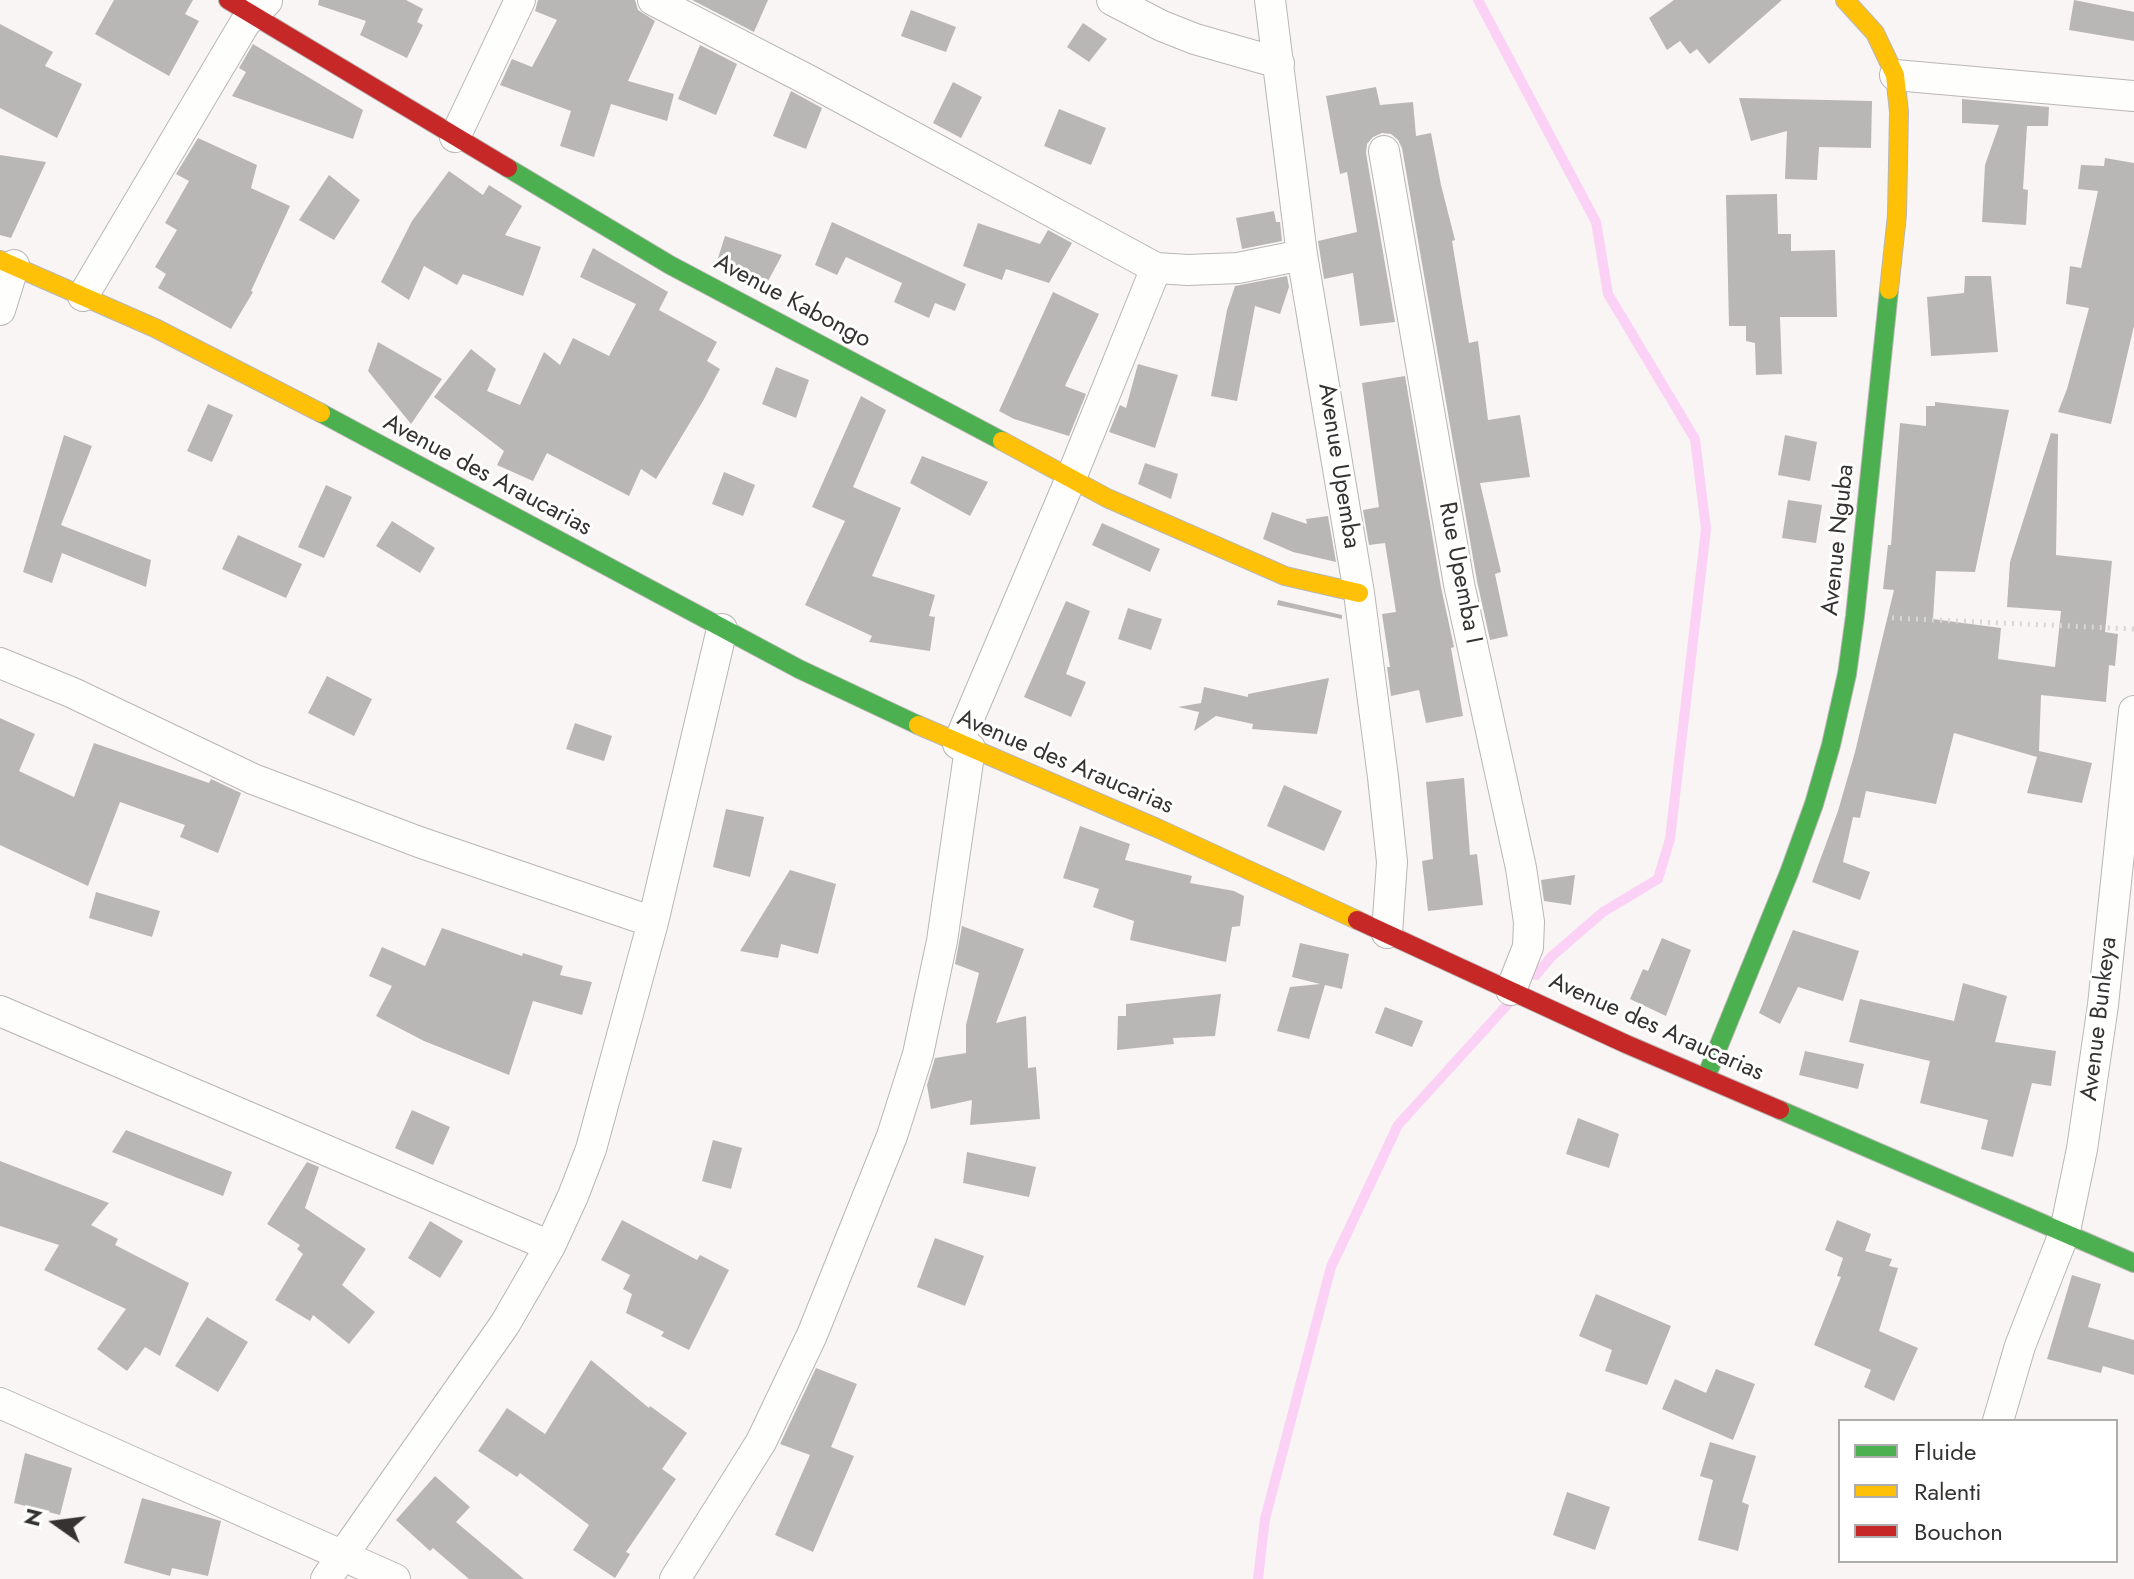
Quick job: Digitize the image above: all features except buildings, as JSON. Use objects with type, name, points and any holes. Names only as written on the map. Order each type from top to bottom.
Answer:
[{"type":"street","points":[[455,137],[520,0]]},
{"type":"street","points":[[653,0],[1156,268],[1238,268],[1302,255]]},
{"type":"street","points":[[1112,0],[1195,39],[1279,63]]},
{"type":"street","name":"Avenue Upemba","points":[[1270,0],[1302,255],[1359,593],[1392,862],[1387,933]]},
{"type":"street","name":"Avenue Nguba","points":[[1706,1077],[1814,804],[1838,716],[1855,616],[1897,215],[1899,112],[1895,75],[1875,33],[1845,0]]},
{"type":"street","points":[[83,296],[245,23],[250,5]]},
{"type":"street","name":"Avenue Kabongo","points":[[250,5],[455,137],[670,265],[1107,498],[1285,576],[1359,593]]},
{"type":"street","points":[[1895,75],[2134,96]]},
{"type":"street","name":"Rue Upemba I","points":[[1384,151],[1459,584],[1521,868],[1529,922],[1528,947],[1511,990]]},
{"type":"street","points":[[0,310],[7,262]]},
{"type":"street","name":"Avenue des Araucarias","points":[[7,262],[155,328],[270,386],[799,669],[964,746],[1157,828],[1626,1044],[2134,1263]]},
{"type":"street","points":[[675,1579],[761,1442],[812,1335],[897,1123],[918,1054],[942,941],[964,746],[1156,268]]},
{"type":"street","points":[[334,1566],[505,1324],[550,1246],[573,1196],[591,1149],[653,922],[722,629]]},
{"type":"street","points":[[0,663],[73,693],[253,779],[419,842],[653,922]]},
{"type":"street","name":"Avenue Bunkeya","points":[[1999,1419],[2020,1346],[2065,1231],[2082,1149],[2096,1061],[2134,711]]},
{"type":"street","points":[[0,1011],[550,1246]]},
{"type":"street","points":[[0,1403],[334,1566],[395,1579]]},
{"type":"path","points":[[1855,616],[2134,629]]},
{"type":"waterway","points":[[1478,0],[1596,222],[1608,294],[1695,439],[1706,529],[1670,839],[1658,879],[1603,912],[1552,956],[1536,975]]},
{"type":"waterway","points":[[1258,1579],[1265,1519],[1331,1267],[1398,1125],[1508,1004]]},
{"type":"traffic: fast","points":[[508,168],[670,265],[1002,441]]},
{"type":"traffic: fast","points":[[1706,1077],[1789,873],[1831,745],[1847,674],[1855,616],[1889,290]]},
{"type":"traffic: fast","points":[[321,413],[799,669],[918,725]]},
{"type":"traffic: fast","points":[[1780,1110],[2134,1263]]},
{"type":"traffic: slow","points":[[1845,0],[1875,33],[1895,75],[1899,112],[1897,215],[1889,290]]},
{"type":"traffic: slow","points":[[0,260],[155,328],[321,413]]},
{"type":"traffic: slow","points":[[1002,441],[1107,498],[1285,576],[1359,593]]},
{"type":"traffic: slow","points":[[918,725],[1157,828],[1357,920]]},
{"type":"traffic: jam","points":[[228,0],[508,168]]},
{"type":"traffic: jam","points":[[1357,920],[1626,1044],[1780,1110]]}]
